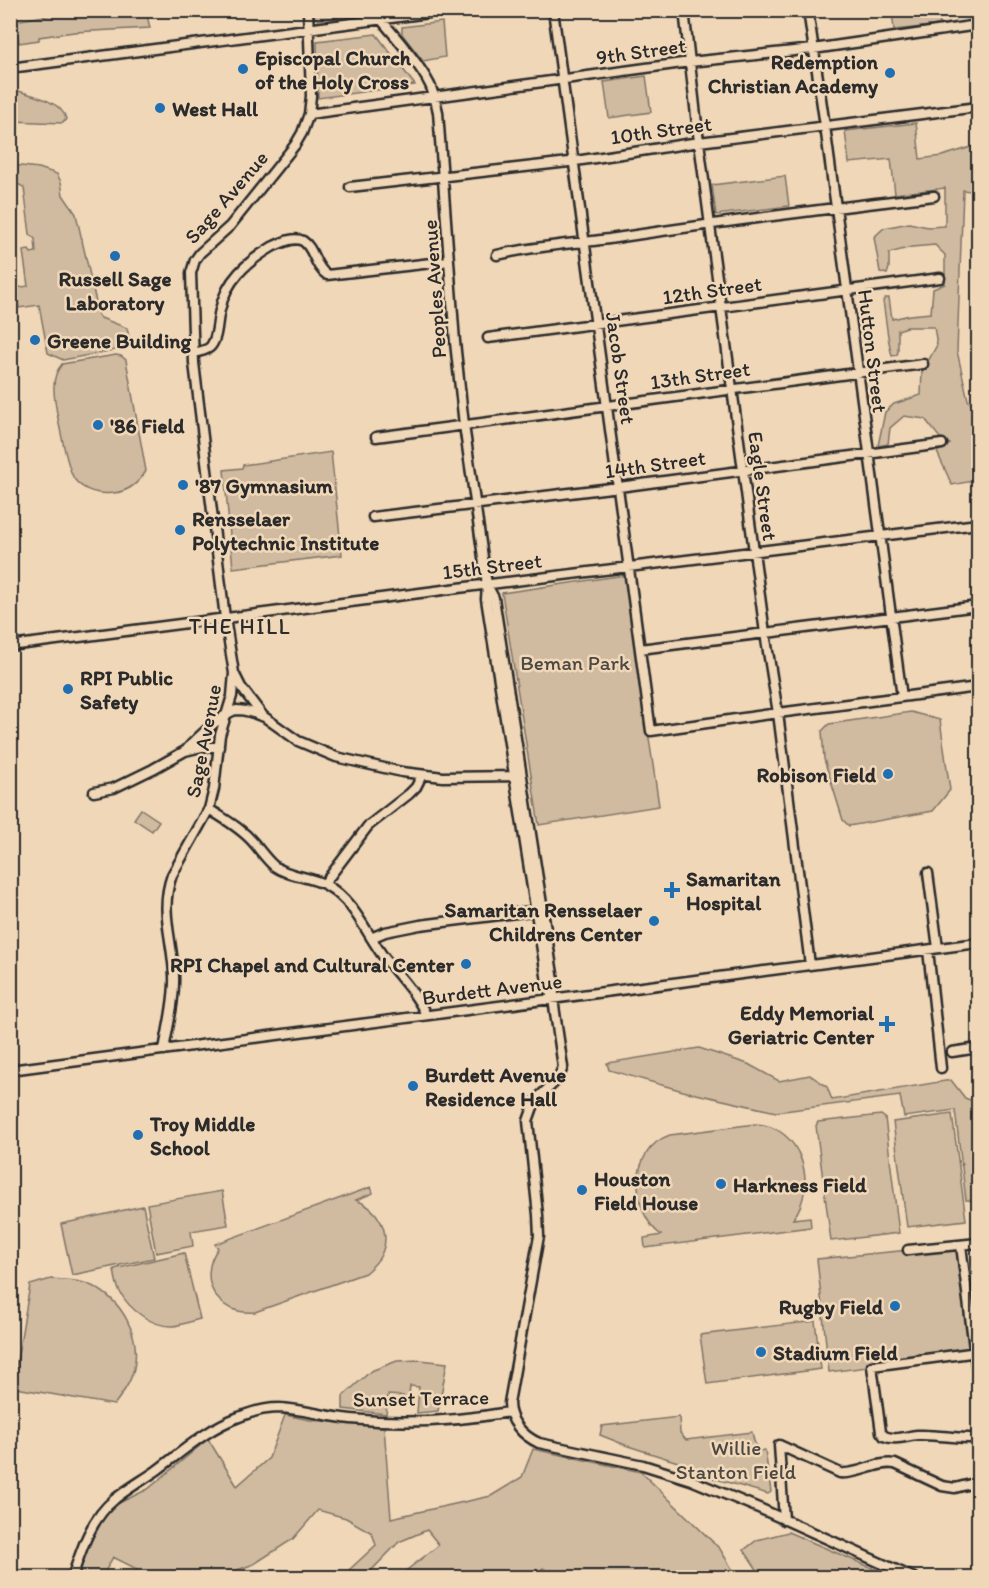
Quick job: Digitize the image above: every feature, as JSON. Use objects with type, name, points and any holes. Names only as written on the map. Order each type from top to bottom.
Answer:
[{"type":"street","points":[[308,10],[311,96],[309,114]]},
{"type":"street","name":"Peoples Avenue","points":[[374,10],[419,68],[435,97],[440,127],[455,342],[464,425],[487,585],[486,599],[555,987],[553,999],[563,1067],[558,1079],[539,1097],[528,1121],[539,1227],[509,1412]]},
{"type":"street","points":[[10,68],[452,10]]},
{"type":"street","name":"Jacob Street","points":[[554,10],[651,731],[778,712]]},
{"type":"street","name":"Eagle Street","points":[[684,10],[720,307],[778,712],[810,965]]},
{"type":"street","name":"Hutton Street","points":[[808,10],[902,697]]},
{"type":"street","name":"9th Street","points":[[309,114],[690,62],[813,49],[978,25]]},
{"type":"street","name":"10th Street","points":[[350,188],[575,161],[699,142],[978,107]]},
{"type":"street","name":"Sage Avenue","points":[[164,1050],[173,997],[174,976],[167,925],[166,894],[172,875],[209,809],[214,789],[220,735],[232,696],[234,673],[225,618],[194,363],[191,273],[200,253],[230,226],[295,145],[309,114]]},
{"type":"street","points":[[496,255],[521,249],[586,242],[710,223],[934,196]]},
{"type":"street","points":[[194,353],[206,350],[212,345],[220,306],[238,273],[252,259],[276,245],[293,239],[305,242],[317,264],[327,275],[450,261]]},
{"type":"street","name":"12th Street","points":[[488,338],[940,278]]},
{"type":"street","name":"13th Street","points":[[376,437],[923,364]]},
{"type":"street","name":"14th Street","points":[[373,517],[942,444]]},
{"type":"street","name":"15th Street","points":[[10,646],[978,524]]},
{"type":"street","points":[[640,649],[978,606]]},
{"type":"street","points":[[234,673],[241,687],[263,716]]},
{"type":"street","points":[[778,712],[978,687]]},
{"type":"street","points":[[94,792],[114,788],[184,751],[226,714],[236,710],[263,716],[298,741],[336,757],[422,775],[518,776]]},
{"type":"street","points":[[184,751],[201,747],[219,747]]},
{"type":"street","points":[[324,884],[368,826],[409,794],[416,787],[422,775]]},
{"type":"street","points":[[209,809],[240,829],[275,867],[324,884],[337,892],[356,913],[371,938],[419,1001],[426,1015]]},
{"type":"street","points":[[928,873],[938,948]]},
{"type":"street","points":[[371,938],[385,932],[420,925],[540,910]]},
{"type":"street","name":"Burdett Avenue","points":[[10,1070],[978,943]]},
{"type":"street","points":[[928,950],[941,1068]]},
{"type":"street","points":[[952,1052],[978,1048]]},
{"type":"street","points":[[908,1250],[978,1243]]},
{"type":"street","points":[[961,1245],[977,1352],[978,1380]]},
{"type":"street","points":[[977,1352],[872,1366],[884,1436],[893,1438],[918,1435],[978,1438]]},
{"type":"street","name":"Sunset Terrace","points":[[72,1578],[82,1546],[91,1529],[102,1512],[114,1500],[206,1433],[239,1417],[278,1408],[350,1419],[397,1421],[490,1416],[509,1412],[520,1431],[539,1443],[643,1465],[697,1482],[914,1578]]},
{"type":"street","points":[[784,1520],[779,1446],[840,1473],[850,1473],[888,1463],[895,1464],[942,1486],[955,1488],[978,1482]]},
{"type":"green space","points":[[78,10],[146,11],[150,28],[74,32],[39,37],[39,40],[19,43],[15,21]]},
{"type":"green space","points":[[314,10],[360,11],[355,14],[318,20],[314,16]]},
{"type":"green space","points":[[892,11],[938,11],[940,25],[894,30]]},
{"type":"green space","points":[[442,22],[445,57],[423,61],[402,34],[402,27]]},
{"type":"green space","points":[[376,34],[415,85],[318,98],[317,41]]},
{"type":"green space","points":[[646,76],[651,112],[609,118],[604,82]]},
{"type":"green space","points":[[11,89],[51,102],[63,112],[66,119],[63,123],[11,121]]},
{"type":"green space","points":[[916,123],[920,159],[942,156],[978,145],[978,192],[963,190],[957,351],[968,400],[978,413],[978,480],[952,485],[937,452],[950,444],[940,438],[925,419],[904,416],[890,428],[888,444],[878,446],[885,412],[894,404],[921,395],[922,372],[937,345],[934,327],[907,327],[898,330],[898,351],[897,355],[892,356],[883,301],[889,298],[892,319],[931,313],[933,289],[945,284],[945,255],[935,245],[912,247],[889,253],[887,274],[880,272],[874,237],[884,228],[909,223],[928,227],[945,226],[945,188],[895,194],[891,159],[849,163],[845,131]]},
{"type":"green space","points":[[12,165],[39,168],[57,174],[63,195],[76,214],[98,315],[127,328],[131,347],[63,360],[48,353],[39,305],[19,308],[16,288],[28,286],[23,251],[36,252],[35,239],[30,234],[24,188],[20,185],[11,185]]},
{"type":"green space","points":[[785,176],[789,206],[716,215],[712,185]]},
{"type":"green space","name":"'86 Field","points":[[116,355],[126,360],[146,471],[140,480],[128,489],[102,493],[83,487],[72,474],[58,419],[54,383],[62,364]]},
{"type":"green space","points":[[331,452],[342,555],[233,568],[224,470]]},
{"type":"green space","name":"Beman Park","points":[[625,575],[659,806],[539,825],[502,593]]},
{"type":"green space","name":"Robison Field","points":[[911,712],[940,720],[950,790],[933,811],[849,826],[843,820],[824,759],[822,731],[829,724]]},
{"type":"green space","points":[[141,809],[159,821],[152,831],[134,819]]},
{"type":"green space","points":[[699,1048],[748,1064],[779,1081],[810,1075],[827,1087],[832,1100],[951,1080],[965,1098],[978,1103],[978,1140],[975,1142],[978,1157],[978,1201],[966,1200],[955,1110],[904,1117],[900,1096],[776,1112],[683,1091],[609,1070],[607,1063]]},
{"type":"green space","points":[[952,1114],[966,1220],[907,1227],[893,1122]]},
{"type":"green space","points":[[881,1115],[885,1118],[899,1233],[831,1241],[816,1126],[818,1122]]},
{"type":"green space","points":[[755,1124],[771,1127],[784,1134],[794,1146],[805,1174],[801,1205],[793,1219],[810,1217],[811,1227],[645,1248],[644,1238],[661,1235],[643,1212],[638,1182],[647,1153],[656,1142],[670,1135]]},
{"type":"green space","points":[[371,1187],[373,1193],[356,1200],[376,1215],[381,1222],[385,1238],[379,1258],[365,1273],[255,1312],[242,1312],[230,1308],[214,1293],[209,1272],[218,1248],[215,1244]]},
{"type":"green space","points":[[222,1191],[228,1225],[191,1231],[193,1246],[156,1253],[147,1204]]},
{"type":"green space","points":[[143,1206],[154,1258],[72,1275],[61,1224]]},
{"type":"green space","name":"Rugby Field","points":[[961,1245],[975,1353],[829,1372],[817,1259]]},
{"type":"green space","points":[[184,1253],[200,1319],[173,1326],[157,1324],[142,1316],[129,1305],[120,1292],[114,1269]]},
{"type":"green space","points":[[51,1279],[77,1281],[92,1286],[112,1300],[127,1320],[135,1343],[134,1368],[129,1383],[114,1405],[16,1388],[13,1384],[30,1285]]},
{"type":"green space","name":"Stadium Field","points":[[815,1321],[821,1369],[707,1384],[700,1335]]},
{"type":"green space","points":[[420,1360],[447,1363],[438,1411],[417,1413],[419,1387],[410,1386],[408,1403],[403,1403],[403,1396],[388,1395],[386,1414],[343,1409],[343,1396],[371,1371],[397,1361]]},
{"type":"green space","points":[[285,1415],[310,1420],[384,1427],[391,1518],[491,1496],[522,1477],[533,1449],[641,1472],[720,1549],[737,1577],[556,1577],[543,1568],[533,1577],[398,1577],[439,1545],[427,1530],[399,1542],[365,1577],[349,1570],[376,1545],[372,1533],[346,1518],[318,1510],[293,1539],[254,1564],[224,1577],[131,1577],[137,1569],[113,1557],[102,1577],[76,1578],[93,1535],[111,1507],[148,1489],[208,1439],[237,1486],[269,1458]]},
{"type":"green space","name":"Willie Stanton Field","points":[[679,1417],[680,1433],[686,1440],[752,1432],[759,1451],[765,1450],[771,1492],[768,1494],[706,1476],[681,1463],[600,1435],[602,1426]]},
{"type":"green space","points":[[788,1532],[893,1577],[832,1577],[829,1574],[811,1577],[762,1577],[744,1550],[757,1540]]},
{"type":"place","name":"Episcopal Church of the Holy Cross","points":[[243,69]]},
{"type":"place","name":"Redemption Christian Academy","points":[[890,73]]},
{"type":"place","name":"West Hall","points":[[160,108]]},
{"type":"place","name":"Russell Sage Laboratory","points":[[115,256]]},
{"type":"place","name":"Greene Building","points":[[35,340]]},
{"type":"place","name":"'86 Field","points":[[98,425]]},
{"type":"place","name":"'87 Gymnasium","points":[[183,485]]},
{"type":"place","name":"Rensselaer Polytechnic Institute","points":[[180,530]]},
{"type":"place","name":"RPI Public Safety","points":[[68,689]]},
{"type":"place","name":"Robison Field","points":[[888,774]]},
{"type":"place","name":"Samaritan Hospital","points":[[672,890]]},
{"type":"place","name":"Samaritan Rensselaer Childrens Center","points":[[654,921]]},
{"type":"place","name":"RPI Chapel and Cultural Center","points":[[466,964]]},
{"type":"place","name":"Eddy Memorial Geriatric Center","points":[[887,1024]]},
{"type":"place","name":"Burdett Avenue Residence Hall","points":[[413,1086]]},
{"type":"place","name":"Troy Middle School","points":[[138,1135]]},
{"type":"place","name":"Harkness Field","points":[[721,1184]]},
{"type":"place","name":"Houston Field House","points":[[582,1190]]},
{"type":"place","name":"Rugby Field","points":[[895,1306]]},
{"type":"place","name":"Stadium Field","points":[[761,1352]]},
{"type":"district","name":"THE HILL","points":[[240,626]]}]
